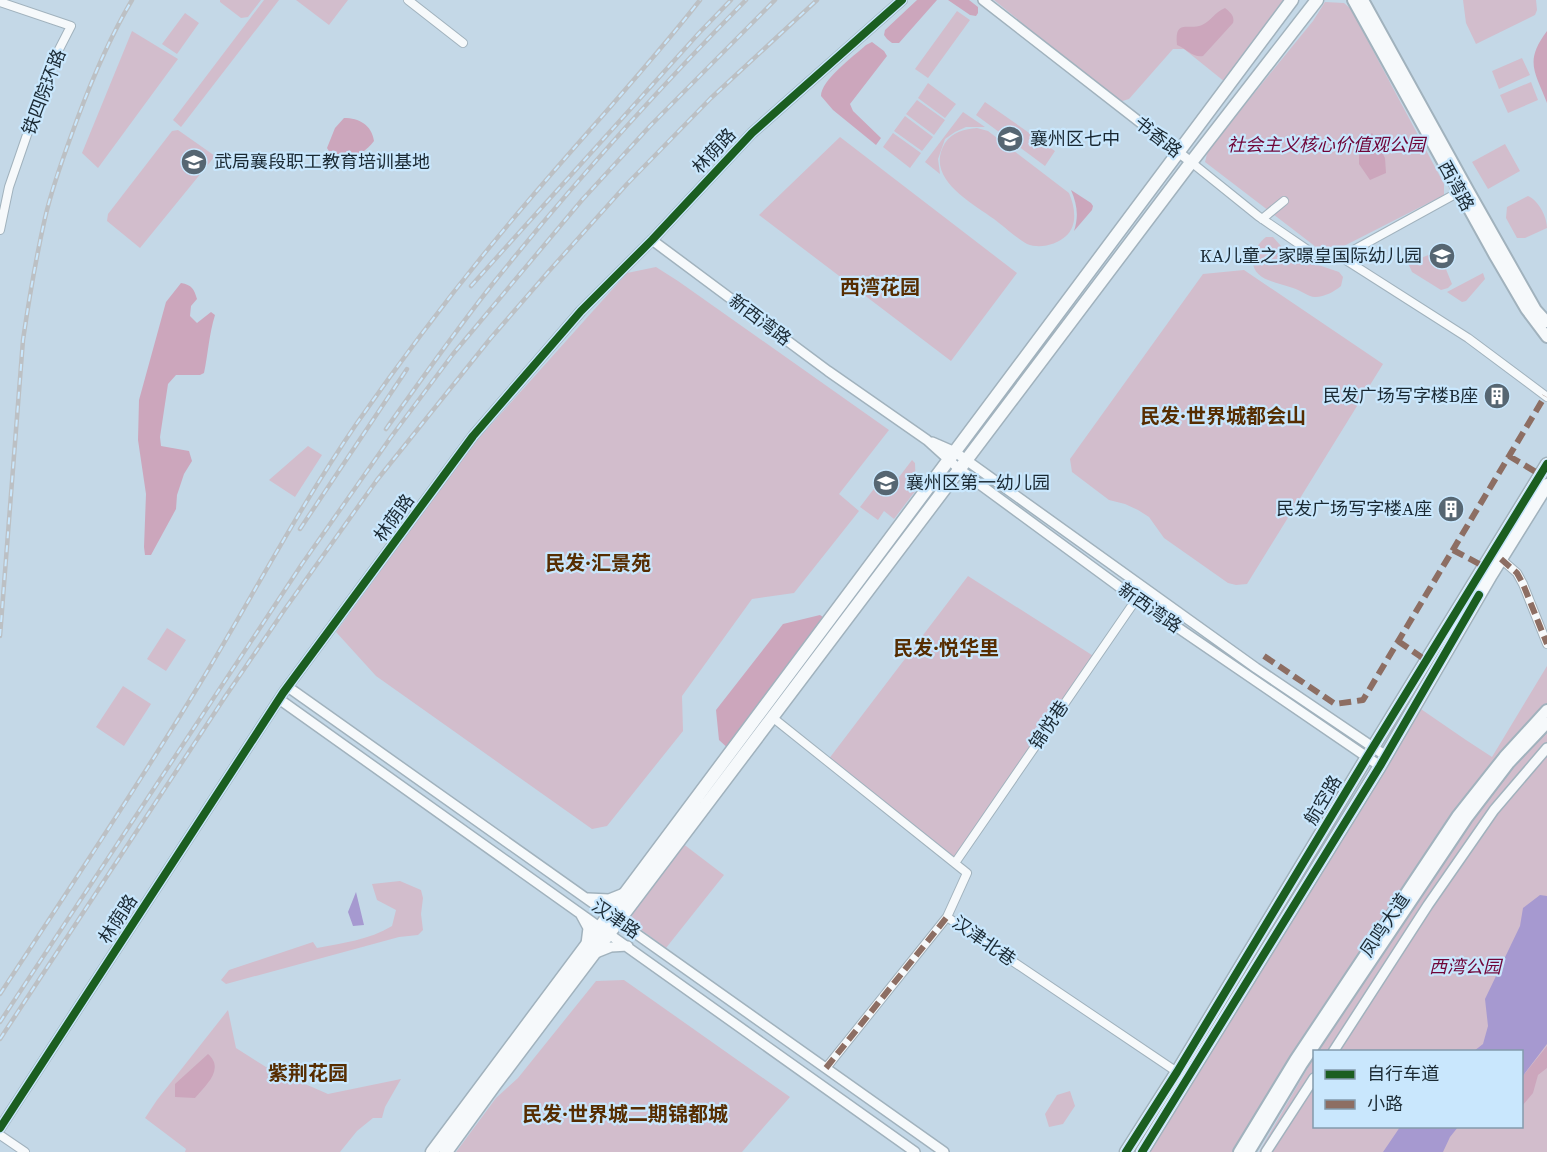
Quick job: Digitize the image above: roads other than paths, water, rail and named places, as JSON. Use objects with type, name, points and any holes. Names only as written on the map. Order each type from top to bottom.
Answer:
[{"type":"main road","points":[[446,1152],[604,930],[952,456],[1292,0]]},
{"type":"main road","name":"西湾路","points":[[1353,0],[1526,309],[1547,337]]},
{"type":"main road","name":"西湾路","points":[[1363,0],[1479,210],[1536,309],[1547,322]]},
{"type":"main road","points":[[628,898],[772,717],[1191,162],[1317,1]]},
{"type":"main road","name":"航空路","points":[[1126,1152],[1547,464]]},
{"type":"main road","name":"航空路","points":[[1142,1152],[1383,761],[1547,485]]},
{"type":"main road","name":"凤鸣大道","points":[[1239,1152],[1295,1060],[1458,814],[1547,710]]},
{"type":"main road","name":"凤鸣大道","points":[[1250,1152],[1302,1064],[1467,818],[1509,763],[1547,723]]},
{"type":"main road","points":[[432,1152],[590,950]]},
{"type":"street","points":[[408,0],[463,43]]},
{"type":"street","name":"林荫路","points":[[0,1128],[279,699],[473,436],[581,311],[652,240],[752,133],[902,0]]},
{"type":"street","name":"书香路","points":[[983,0],[1262,219],[1315,255],[1341,257],[1468,338],[1547,397]]},
{"type":"street","name":"铁四院环路","points":[[0,2],[71,26],[51,65],[9,187],[0,230]]},
{"type":"street","points":[[1341,257],[1459,192]]},
{"type":"street","points":[[1262,219],[1284,201]]},
{"type":"street","name":"新西湾路","points":[[652,240],[828,371],[952,456],[1136,599],[1383,761]]},
{"type":"street","name":"新西湾路","points":[[962,464],[1144,588],[1370,752]]},
{"type":"street","points":[[1501,559],[1517,573],[1523,584],[1547,644]]},
{"type":"street","name":"锦悦巷","points":[[955,863],[1144,588]]},
{"type":"street","name":"汉津路","points":[[288,687],[944,1152]]},
{"type":"street","name":"汉津路","points":[[279,699],[915,1152]]},
{"type":"street","points":[[772,717],[955,863]]},
{"type":"street","points":[[1334,1050],[1428,904],[1482,826],[1547,748]]},
{"type":"street","name":"汉津北巷","points":[[955,863],[967,873],[946,917],[1177,1072]]},
{"type":"street","points":[[587,898],[609,900],[628,898],[629,917],[635,932]]},
{"type":"street","points":[[580,913],[588,927],[590,950],[628,946]]},
{"type":"street","points":[[825,1068],[946,917]]},
{"type":"street","points":[[1266,1152],[1313,1080]]},
{"type":"street","points":[[0,1135],[25,1152]]},
{"type":"railway","points":[[0,636],[23,340],[42,233],[56,179],[84,102],[109,43],[132,0]]},
{"type":"railway","points":[[0,994],[172,729],[294,522],[357,423],[419,337],[484,254],[659,51],[700,0]]},
{"type":"railway","points":[[471,286],[731,0]]},
{"type":"railway","points":[[386,429],[477,304],[552,212],[679,69],[746,0]]},
{"type":"railway","points":[[0,1022],[302,564],[391,437],[453,354],[582,200],[650,126],[775,0]]},
{"type":"railway","points":[[0,1039],[225,697],[377,480],[490,339],[627,184],[711,98],[817,0]]},
{"type":"railway","points":[[300,529],[407,369]]},
{"type":"place","name":"襄州区七中","points":[[1010,139]]},
{"type":"place","name":"武局襄段职工教育培训基地","points":[[194,162]]},
{"type":"place","name":"KA儿童之家暻皇国际幼儿园","points":[[1442,256]]},
{"type":"place","name":"民发广场写字楼B座","points":[[1497,396]]},
{"type":"place","name":"襄州区第一幼儿园","points":[[886,483]]},
{"type":"place","name":"民发广场写字楼A座","points":[[1451,509]]},
{"type":"district","name":"西湾花园","points":[[880,287]]},
{"type":"district","name":"民发·世界城都会山","points":[[1223,416]]},
{"type":"district","name":"民发·汇景苑","points":[[598,563]]},
{"type":"district","name":"民发·悦华里","points":[[946,648]]},
{"type":"district","name":"紫荆花园","points":[[308,1073]]},
{"type":"district","name":"民发·世界城二期锦都城","points":[[625,1114]]},
{"type":"park label","name":"社会主义核心价值观公园","points":[[1326,145]]},
{"type":"park label","name":"西湾公园","points":[[1465,967]]}]
